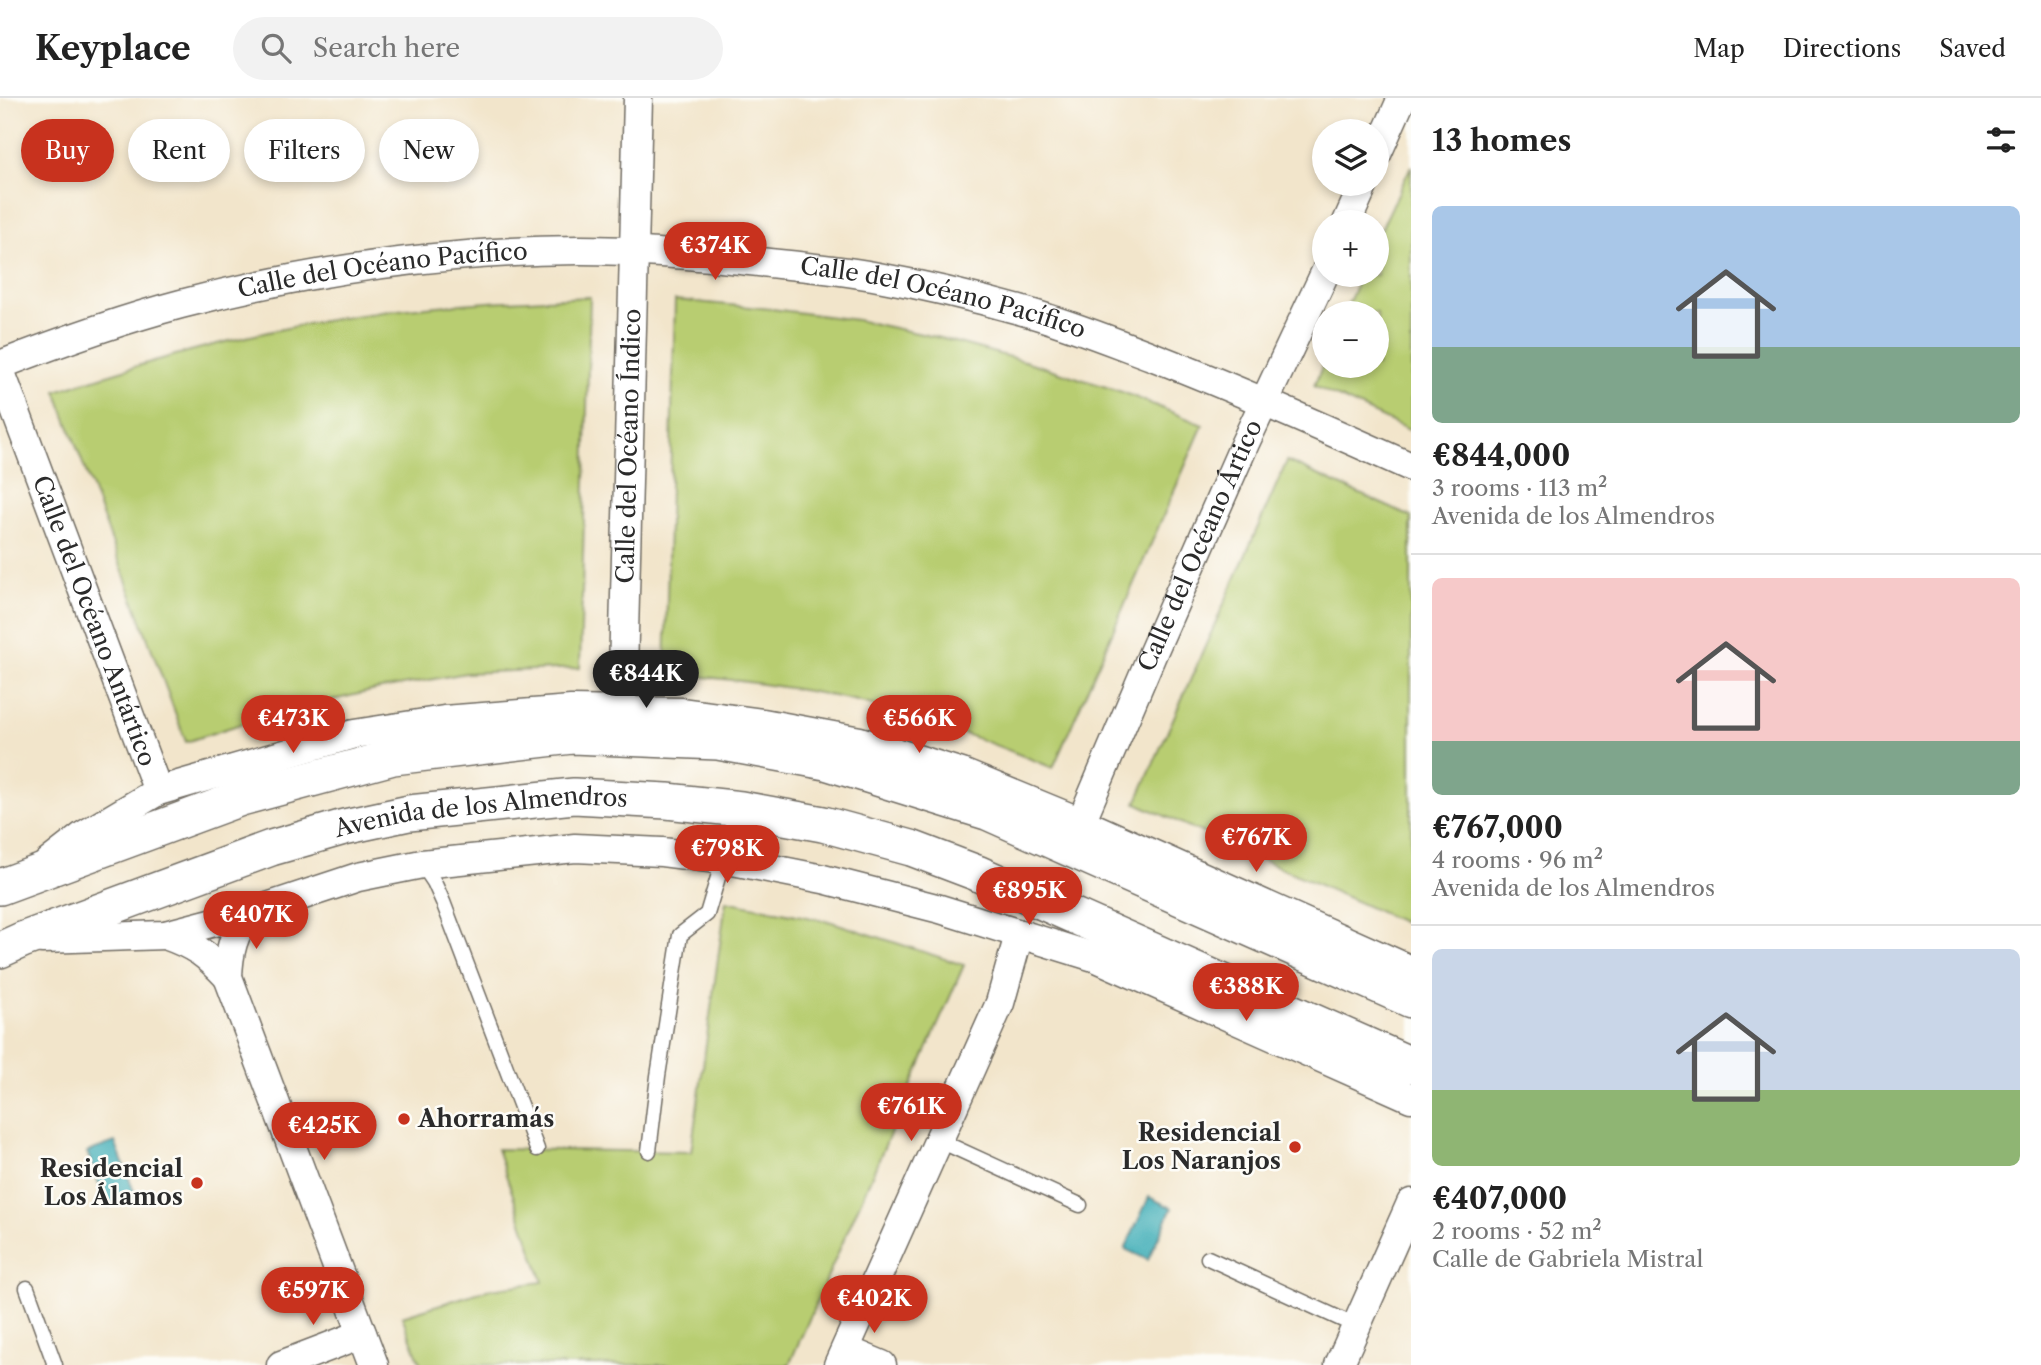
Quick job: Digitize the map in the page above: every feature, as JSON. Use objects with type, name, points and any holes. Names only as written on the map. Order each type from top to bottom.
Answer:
[{"type":"street","name":"Calle del Océano Índico","points":[[622,710],[638,98]]},
{"type":"street","points":[[1389,127],[1402,98]]},
{"type":"street","name":"Calle del Océano Pacífico","points":[[0,365],[60,342],[179,304],[335,272],[402,262],[581,250],[686,255],[873,276],[1026,312],[1107,339],[1264,401],[1411,467]]},
{"type":"street","name":"Calle del Océano Ártico","points":[[1081,822],[1264,401],[1318,287]]},
{"type":"street","name":"Calle del Océano Antártico","points":[[0,370],[158,791]]},
{"type":"street","points":[[37,873],[84,835],[158,791],[354,734],[444,720],[572,710],[682,712],[740,719],[860,741],[950,769],[1081,822],[1411,970]]},
{"type":"street","points":[[740,719],[775,753]]},
{"type":"street","points":[[0,887],[241,798],[393,757],[572,736],[718,742],[826,762],[988,812],[1411,1000]]},
{"type":"street","points":[[905,786],[950,769]]},
{"type":"street","name":"Avenida de los Almendros","points":[[11,945],[271,848],[344,827],[410,813],[574,796],[667,801],[741,809],[823,824],[911,848],[977,873],[1411,1065]]},
{"type":"street","name":"Avenida de los Almendros","points":[[11,945],[165,935],[249,913],[358,877],[422,864],[575,848],[662,852],[733,861],[823,879],[940,909],[1097,958],[1411,1098]]},
{"type":"street","points":[[1233,890],[1265,934]]},
{"type":"street","points":[[249,913],[239,927],[229,956],[228,977],[374,1365]]},
{"type":"street","points":[[165,935],[191,944],[228,977]]},
{"type":"street","points":[[882,1365],[842,1357],[1000,1003],[1019,935]]},
{"type":"street","points":[[1169,990],[1221,981]]},
{"type":"street","points":[[1339,1365],[1411,1203]]},
{"type":"street","points":[[299,1362],[362,1334]]},
{"type":"lane","points":[[649,1151],[680,935],[707,914],[719,874],[733,861]]},
{"type":"lane","points":[[422,864],[443,902],[537,1149]]},
{"type":"lane","points":[[939,1140],[1080,1205]]},
{"type":"lane","points":[[1208,1258],[1356,1326]]},
{"type":"lane","points":[[27,1288],[55,1365]]},
{"type":"green space","points":[[1411,166],[1411,431],[1314,386],[1317,378],[1389,378],[1389,301],[1349,301],[1356,287],[1389,287],[1389,213]]},
{"type":"green space","points":[[590,297],[580,668],[466,673],[268,715],[186,742],[56,391],[217,344],[299,325],[408,309]]},
{"type":"green space","points":[[675,300],[857,320],[940,338],[1125,393],[1203,425],[1053,768],[940,725],[853,700],[765,684],[665,673]]},
{"type":"green space","points":[[1287,461],[1411,517],[1411,926],[1136,803]]},
{"type":"green space","points":[[726,901],[832,922],[964,965],[789,1365],[421,1365],[402,1316],[490,1289],[543,1282],[497,1149],[691,1152]]},
{"type":"water","points":[[115,1142],[136,1197],[108,1207],[87,1152]]},
{"type":"water","points":[[1149,1197],[1172,1208],[1148,1260],[1125,1249]]},
{"type":"place","name":"Ahorramás","points":[[404,1119]]},
{"type":"place","name":"Residencial Los Naranjos","points":[[1295,1147]]},
{"type":"place","name":"Residencial Los Álamos","points":[[197,1183]]}]
